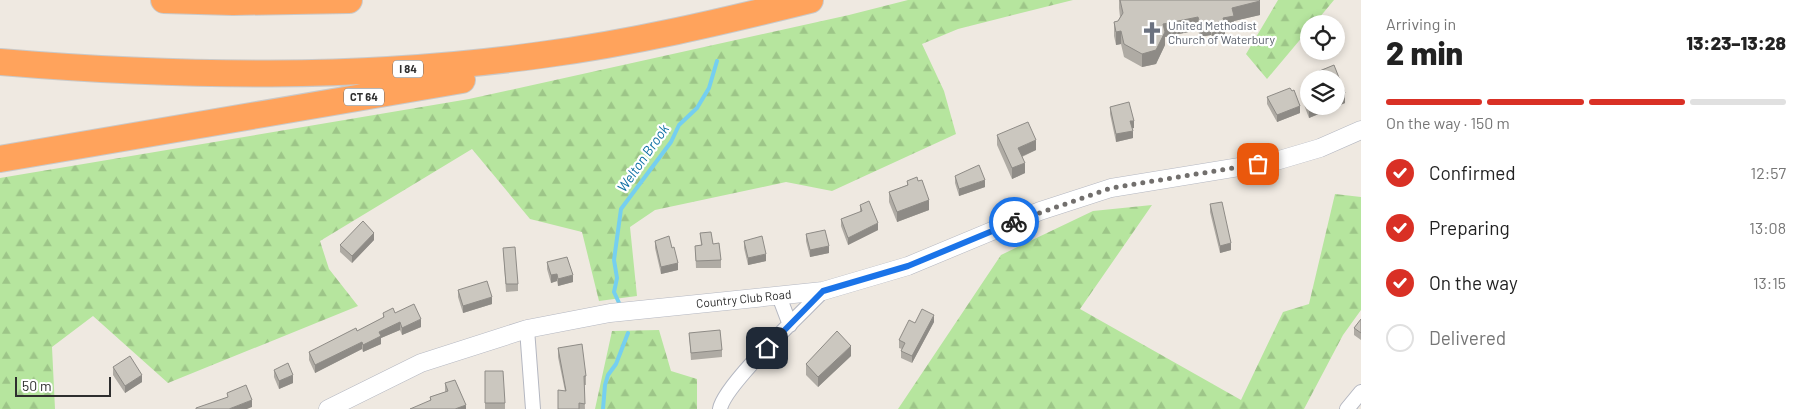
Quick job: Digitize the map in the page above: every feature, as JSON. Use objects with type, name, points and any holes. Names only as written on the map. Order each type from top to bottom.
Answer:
[{"type":"highway","points":[[164,0],[263,2],[349,0]]},
{"type":"highway","name":"I 84","points":[[0,62],[169,73],[292,73],[417,68],[488,62],[589,48],[726,20],[810,0]]},
{"type":"highway","name":"CT 64","points":[[0,159],[553,64],[644,43],[726,20]]},
{"type":"street","name":"Country Club Road","points":[[328,409],[421,363],[527,329],[610,313],[823,291],[908,266],[1040,211],[1111,188],[1276,160],[1320,148],[1361,130]]},
{"type":"street","points":[[720,409],[721,402],[733,384],[823,291]]},
{"type":"street","points":[[779,296],[790,325]]},
{"type":"street","points":[[527,329],[533,409]]},
{"type":"street","points":[[1347,409],[1361,392]]},
{"type":"green space","points":[[908,0],[1073,0],[958,29],[922,44],[944,91],[956,134],[832,191],[786,182],[655,210],[630,227],[637,296],[599,301],[582,232],[530,219],[472,149],[320,241],[329,269],[358,306],[168,383],[93,316],[52,347],[55,409],[0,409],[0,178],[469,99],[849,15]]},
{"type":"green space","points":[[1278,0],[1334,0],[1322,15],[1300,15],[1300,40],[1267,79],[1246,54]]},
{"type":"green space","points":[[1335,194],[1361,197],[1361,310],[1343,335],[1304,409],[898,409],[1001,255],[1093,211],[1152,205],[1080,309],[1241,400],[1283,312],[1309,304]]},
{"type":"green space","points":[[659,330],[671,371],[697,379],[697,409],[595,409],[612,331]]},
{"type":"building","name":"United Methodist Church of Waterbury","points":[[1120,0],[1260,1],[1232,8],[1234,16],[1223,18],[1225,24],[1212,27],[1211,21],[1200,24],[1198,17],[1163,24],[1165,32],[1156,50],[1142,54],[1124,44],[1121,31],[1116,32],[1114,22],[1118,21],[1123,13]]},
{"type":"building","points":[[1334,65],[1336,70],[1322,70]]},
{"type":"building","points":[[1290,88],[1292,91],[1294,90],[1300,106],[1277,115],[1267,97]]},
{"type":"building","points":[[1129,102],[1134,121],[1130,121],[1133,131],[1116,134],[1110,107]]},
{"type":"building","points":[[1028,122],[1036,140],[1018,148],[1025,163],[1012,168],[997,135]]},
{"type":"building","points":[[979,165],[985,180],[959,189],[955,176]]},
{"type":"building","points":[[917,177],[918,181],[922,180],[929,200],[897,212],[889,192],[908,185],[907,181]]},
{"type":"building","points":[[869,201],[878,223],[848,238],[841,219],[862,211],[860,205]]},
{"type":"building","points":[[1222,202],[1231,243],[1220,246],[1210,204]]},
{"type":"building","points":[[363,221],[374,233],[352,256],[340,245]]},
{"type":"building","points":[[825,230],[829,246],[810,250],[806,234]]},
{"type":"building","points":[[711,232],[713,244],[719,243],[721,260],[696,261],[695,246],[702,245],[700,233]]},
{"type":"building","points":[[669,236],[678,263],[661,267],[655,241]]},
{"type":"building","points":[[762,236],[766,254],[748,258],[744,241]]},
{"type":"building","points":[[515,247],[518,284],[506,284],[503,248]]},
{"type":"building","points":[[567,257],[573,275],[558,279],[557,274],[551,275],[547,262]]},
{"type":"building","points":[[487,281],[492,297],[463,306],[458,290]]},
{"type":"building","points":[[414,304],[421,319],[402,328],[400,322],[379,332],[381,336],[363,345],[362,342],[315,365],[309,352],[356,328],[357,331],[384,317],[383,313],[393,308],[395,313]]},
{"type":"building","points":[[922,309],[934,315],[912,356],[901,351],[905,343],[899,340],[909,320],[915,323]]},
{"type":"building","points":[[1361,319],[1361,333],[1354,328]]},
{"type":"building","points":[[720,330],[722,350],[691,353],[689,333]]},
{"type":"building","points":[[837,331],[851,346],[818,377],[806,364]]},
{"type":"building","points":[[582,344],[586,376],[584,376],[585,404],[579,403],[579,409],[558,409],[558,390],[566,391],[558,348]]},
{"type":"building","points":[[130,356],[142,375],[125,386],[113,367]]},
{"type":"building","points":[[288,363],[293,375],[279,381],[274,370]]},
{"type":"building","points":[[485,371],[503,371],[505,403],[485,403]]},
{"type":"building","points":[[455,380],[466,405],[455,409],[410,409],[431,400],[430,397],[448,391],[445,383]]},
{"type":"building","points":[[246,385],[252,400],[229,409],[196,409],[228,397],[227,393]]},
{"type":"waterway","name":"Welton Brook","points":[[620,305],[614,292],[617,278],[614,260],[621,209],[671,142],[679,125],[697,108],[709,88],[717,61]]},
{"type":"waterway","name":"Welton Brook","points":[[603,409],[605,385],[608,375],[616,364],[628,333]]},
{"type":"way so far","points":[[1014,222],[1040,211],[1111,188],[1258,164]]},
{"type":"place","name":"United Methodist Church of Waterbury","points":[[1152,33]]},
{"type":"route","points":[[767,348],[823,291],[908,266],[1014,222]]}]
